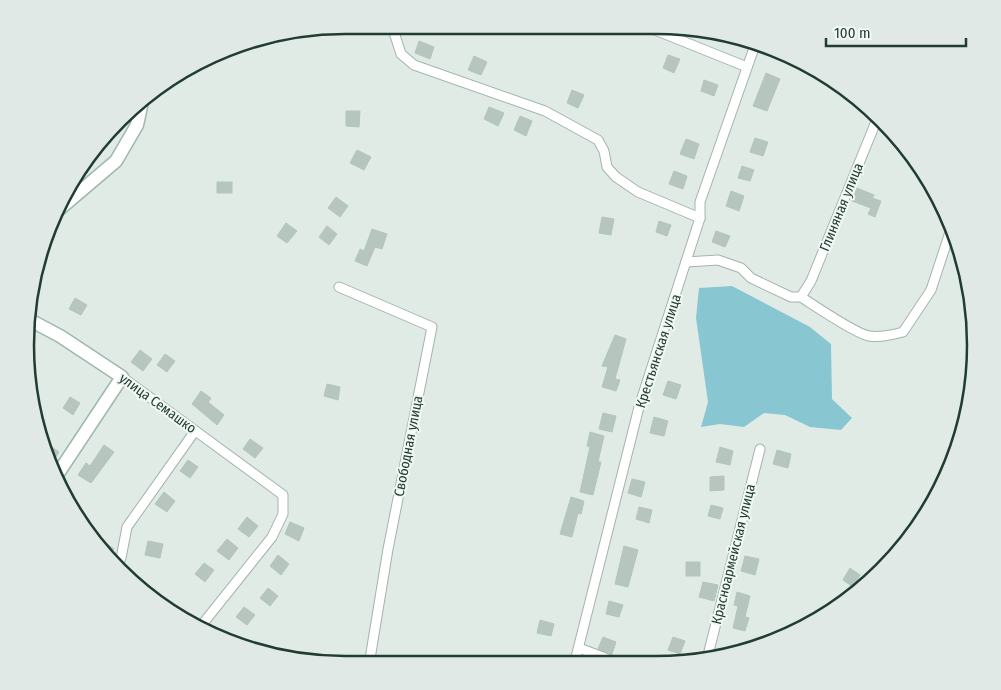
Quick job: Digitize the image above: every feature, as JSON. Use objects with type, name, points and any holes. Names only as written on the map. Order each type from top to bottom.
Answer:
[{"type":"street","points":[[395,34],[401,54],[414,65],[545,111],[598,140],[604,151],[607,167],[616,177],[638,192],[700,218]]},
{"type":"street","points":[[665,34],[746,68]]},
{"type":"street","name":"Крестьянская улица","points":[[576,656],[639,407],[700,218],[700,202],[754,49]]},
{"type":"street","points":[[69,202],[116,160],[137,125],[140,111]]},
{"type":"street","name":"Глиняная улица","points":[[801,298],[811,281],[876,125]]},
{"type":"street","points":[[686,262],[718,260],[740,268],[751,278],[791,298],[801,298],[854,330],[868,336],[889,336],[903,332],[931,290],[948,237]]},
{"type":"street","name":"Свободная улица","points":[[339,286],[432,326],[388,549],[370,656]]},
{"type":"street","name":"улица Семашко","points":[[34,322],[60,336],[122,377],[283,495],[283,514],[272,536],[204,622]]},
{"type":"street","points":[[60,470],[122,377]]},
{"type":"street","points":[[120,560],[127,526],[195,431]]},
{"type":"street","name":"Красноармейская улица","points":[[709,652],[760,449]]},
{"type":"street","points":[[578,648],[600,656]]},
{"type":"water","points":[[732,286],[810,327],[831,344],[832,399],[852,418],[841,430],[810,427],[785,415],[764,413],[744,427],[720,424],[701,427],[708,402],[696,318],[699,288]]},
{"type":"building","points":[[419,41],[434,47],[430,59],[415,53]]},
{"type":"building","points":[[668,55],[680,59],[674,73],[663,68]]},
{"type":"building","points":[[474,56],[487,62],[481,75],[468,70]]},
{"type":"building","points":[[766,73],[780,79],[767,111],[753,106]]},
{"type":"building","points":[[704,80],[718,85],[714,96],[701,91]]},
{"type":"building","points":[[572,90],[584,95],[578,108],[567,103]]},
{"type":"building","points":[[489,107],[504,113],[498,126],[484,119]]},
{"type":"building","points":[[346,111],[360,111],[359,127],[346,126]]},
{"type":"building","points":[[520,116],[532,121],[526,136],[514,130]]},
{"type":"building","points":[[755,138],[768,142],[763,156],[750,152]]},
{"type":"building","points":[[686,139],[699,144],[694,159],[680,154]]},
{"type":"building","points":[[357,150],[371,157],[364,170],[350,163]]},
{"type":"building","points":[[742,166],[754,170],[750,181],[738,178]]},
{"type":"building","points":[[674,171],[687,176],[683,189],[669,184]]},
{"type":"building","points":[[217,182],[232,182],[232,193],[217,193]]},
{"type":"building","points":[[857,188],[874,195],[872,198],[881,201],[875,217],[868,214],[871,208],[852,201]]},
{"type":"building","points":[[731,191],[744,196],[739,211],[726,206]]},
{"type":"building","points":[[336,197],[348,206],[340,217],[328,208]]},
{"type":"building","points":[[602,217],[614,219],[611,235],[599,233]]},
{"type":"building","points":[[659,221],[671,225],[667,236],[656,232]]},
{"type":"building","points":[[286,223],[297,231],[287,243],[277,236]]},
{"type":"building","points":[[327,226],[337,234],[329,245],[319,237]]},
{"type":"building","points":[[372,229],[387,234],[382,249],[375,247],[367,266],[355,261],[360,249],[364,251]]},
{"type":"building","points":[[716,231],[730,236],[725,247],[712,242]]},
{"type":"building","points":[[75,298],[87,305],[81,315],[69,309]]},
{"type":"building","points":[[615,335],[626,339],[615,379],[620,380],[616,391],[602,387],[608,367],[602,366]]},
{"type":"building","points":[[140,350],[152,359],[143,371],[131,362]]},
{"type":"building","points":[[165,354],[175,361],[167,372],[157,365]]},
{"type":"building","points":[[668,381],[681,385],[676,399],[663,395]]},
{"type":"building","points":[[327,384],[340,387],[338,400],[324,396]]},
{"type":"building","points":[[201,391],[211,398],[208,402],[224,415],[217,425],[192,404]]},
{"type":"building","points":[[70,397],[80,403],[73,415],[63,408]]},
{"type":"building","points":[[603,413],[616,416],[612,432],[599,429]]},
{"type":"building","points":[[654,417],[668,421],[664,436],[650,433]]},
{"type":"building","points":[[590,432],[604,436],[598,462],[601,462],[593,495],[580,492],[590,447],[587,446]]},
{"type":"building","points":[[250,439],[263,448],[255,458],[243,449]]},
{"type":"building","points":[[104,445],[114,452],[91,483],[78,475],[86,463],[90,466]]},
{"type":"building","points":[[50,446],[59,452],[55,459]]},
{"type":"building","points":[[720,447],[733,451],[730,465],[716,462]]},
{"type":"building","points":[[777,450],[791,454],[788,468],[773,464]]},
{"type":"building","points":[[188,460],[198,467],[190,478],[180,471]]},
{"type":"building","points":[[724,476],[724,490],[710,491],[710,477]]},
{"type":"building","points":[[632,479],[645,482],[641,497],[628,493]]},
{"type":"building","points":[[164,492],[175,501],[167,512],[155,504]]},
{"type":"building","points":[[571,497],[584,501],[581,514],[578,513],[572,537],[560,534]]},
{"type":"building","points":[[711,505],[723,508],[720,519],[708,516]]},
{"type":"building","points":[[639,507],[652,510],[649,523],[636,519]]},
{"type":"building","points":[[247,517],[258,526],[249,537],[238,529]]},
{"type":"building","points":[[290,522],[304,528],[299,541],[285,534]]},
{"type":"building","points":[[227,539],[238,548],[229,560],[217,551]]},
{"type":"building","points":[[148,541],[163,544],[160,558],[145,555]]},
{"type":"building","points":[[104,542],[114,549],[112,551]]},
{"type":"building","points":[[624,546],[638,550],[628,587],[615,584]]},
{"type":"building","points":[[278,555],[289,564],[281,575],[270,566]]},
{"type":"building","points":[[745,556],[759,559],[755,575],[741,571]]},
{"type":"building","points":[[686,562],[700,562],[700,576],[686,576]]},
{"type":"building","points":[[204,563],[214,570],[205,582],[195,574]]},
{"type":"building","points":[[850,568],[860,575],[852,586],[843,580]]},
{"type":"building","points":[[703,582],[718,585],[714,601],[699,597]]},
{"type":"building","points":[[268,588],[278,596],[270,606],[260,598]]},
{"type":"building","points":[[737,592],[750,596],[745,617],[749,618],[745,631],[733,628],[738,606],[734,605]]},
{"type":"building","points":[[609,601],[623,605],[619,617],[606,614]]},
{"type":"building","points":[[244,607],[255,615],[247,625],[236,617]]},
{"type":"building","points":[[540,620],[554,624],[551,636],[537,633]]},
{"type":"building","points":[[603,637],[616,642],[612,654],[598,649]]},
{"type":"building","points":[[673,637],[685,641],[680,654],[668,650]]}]
